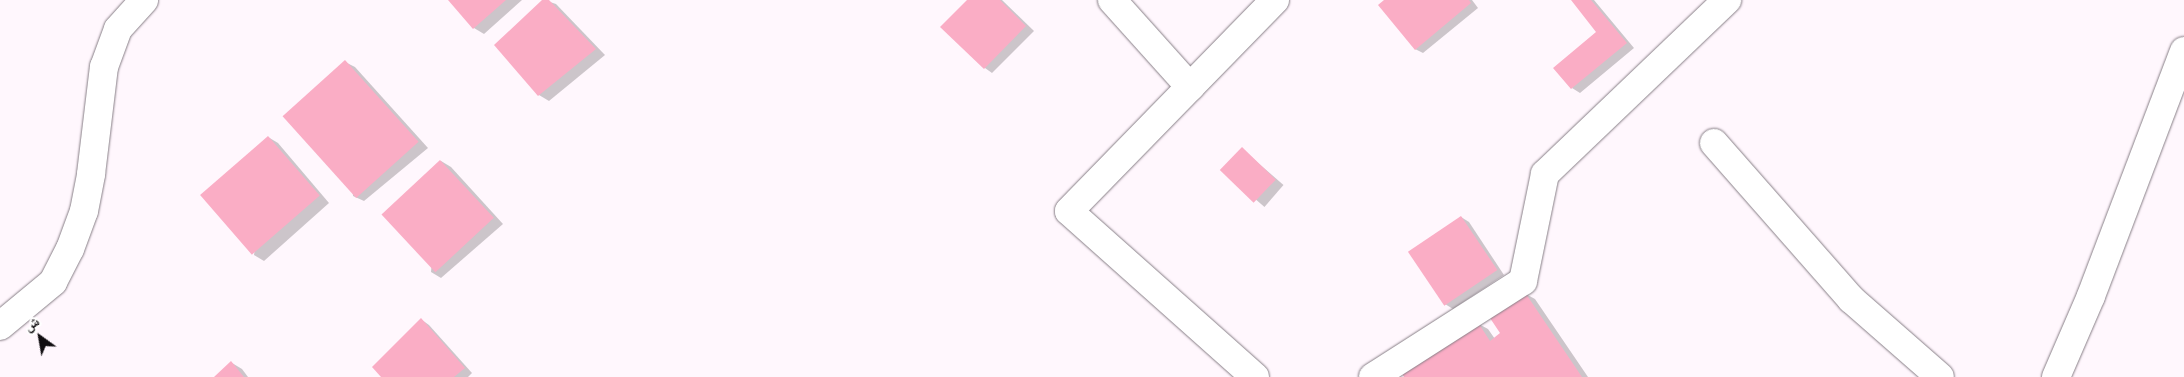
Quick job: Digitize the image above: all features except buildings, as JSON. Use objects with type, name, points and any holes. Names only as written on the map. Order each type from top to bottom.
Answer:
[{"type":"street","points":[[0,326],[53,282],[70,249],[84,211],[92,174],[104,67],[118,29],[144,0]]},
{"type":"street","points":[[1112,0],[1190,87]]},
{"type":"street","points":[[1255,377],[1069,211],[1275,0]]},
{"type":"street","points":[[1374,377],[1523,281],[1544,174],[1727,0]]},
{"type":"street","points":[[2056,377],[2091,296],[2184,51]]},
{"type":"street","points":[[1714,144],[1851,299],[1940,377]]}]
